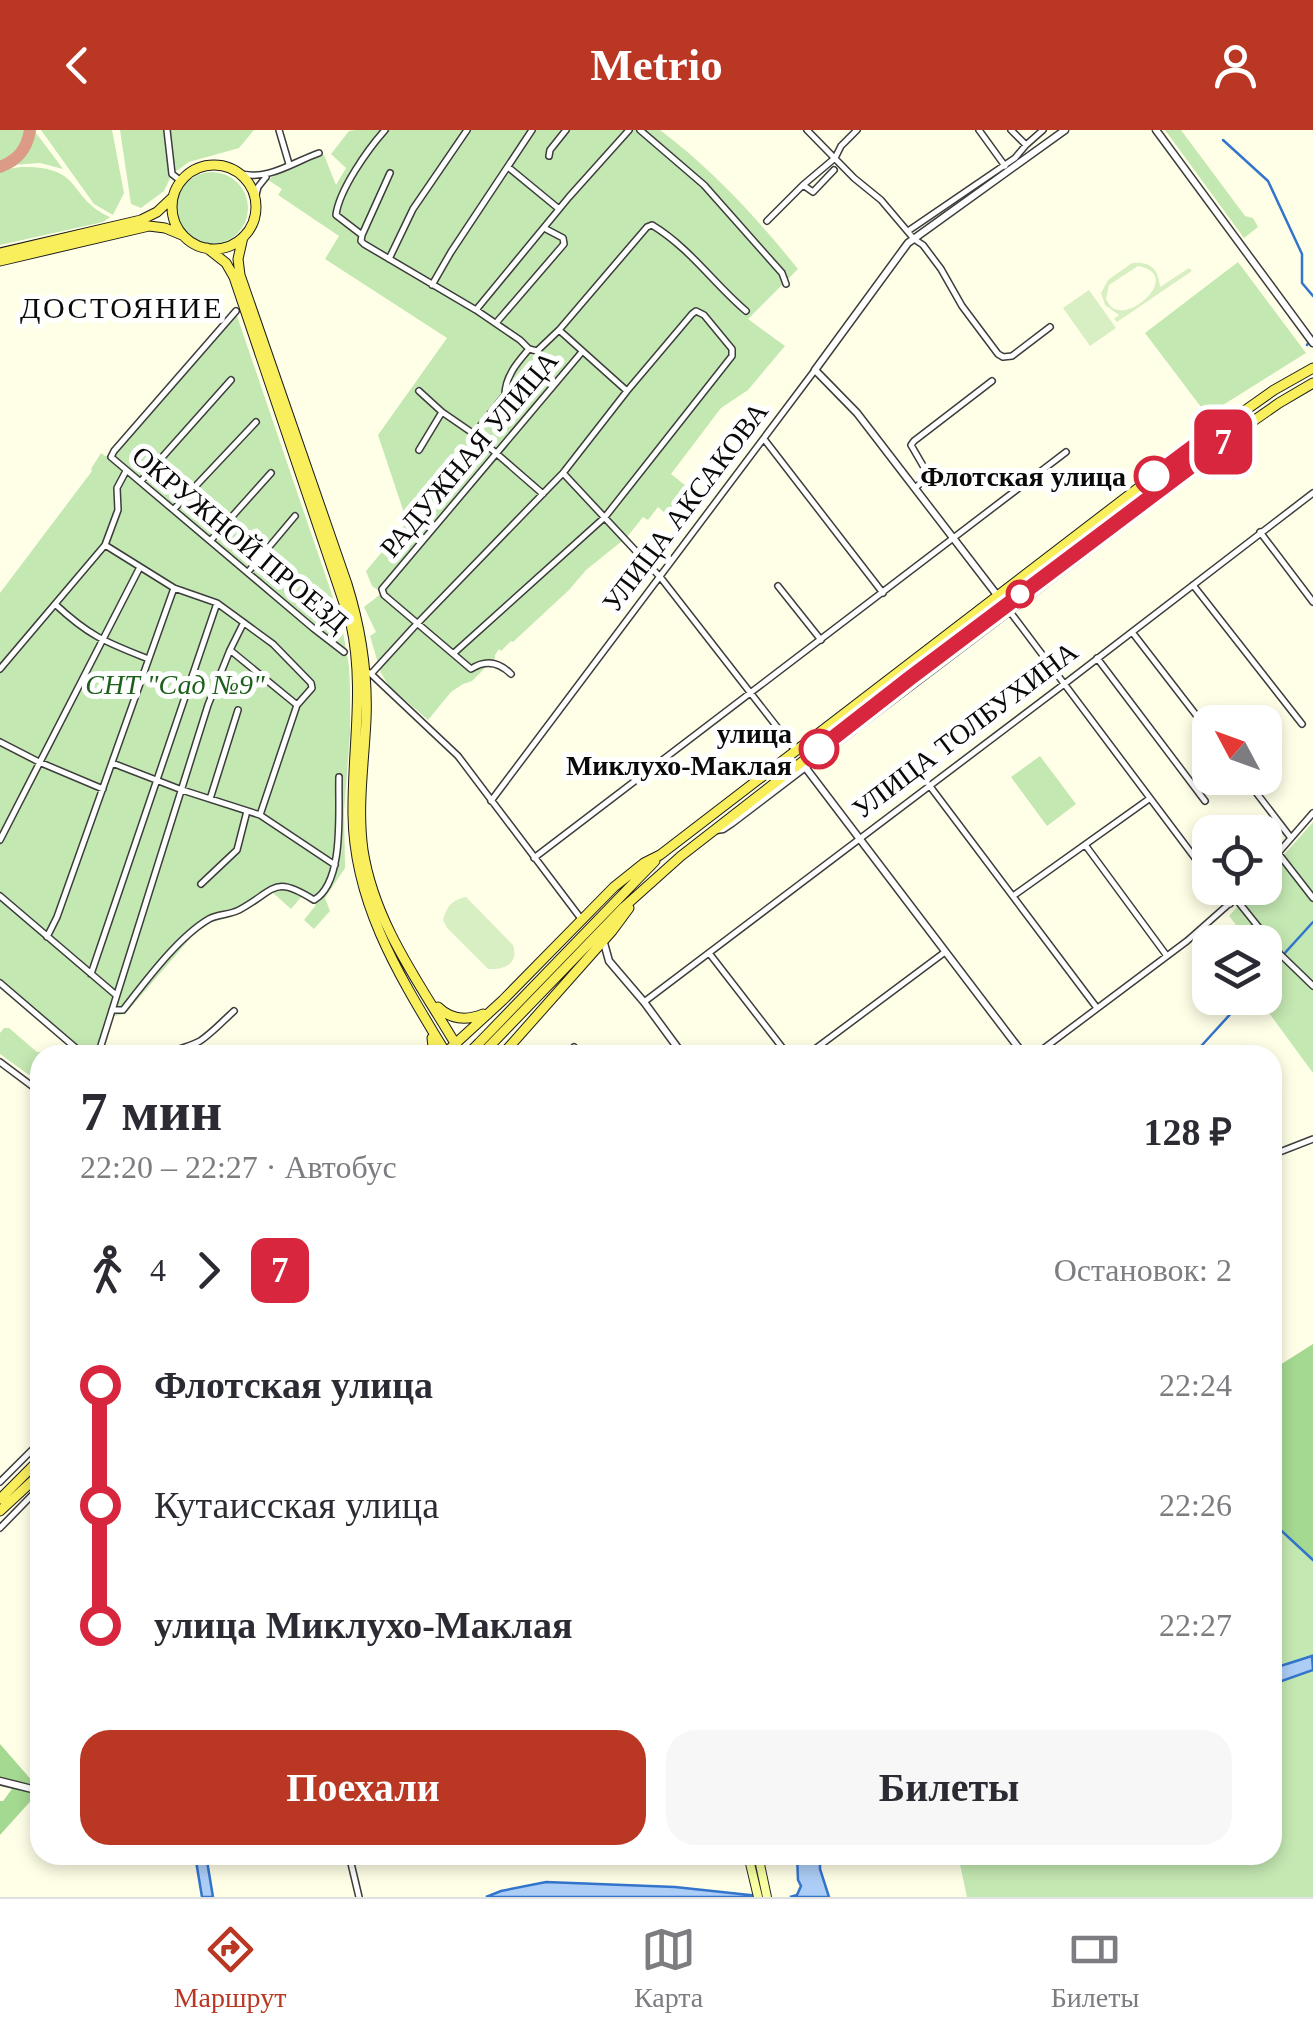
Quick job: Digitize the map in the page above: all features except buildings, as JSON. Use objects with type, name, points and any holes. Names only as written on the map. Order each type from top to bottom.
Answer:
[{"type":"main road","points":[[0,253],[148,217],[161,209],[194,170],[208,166],[224,166],[249,184],[255,199],[254,220],[243,237],[238,256],[240,274],[347,584],[368,670],[360,808],[366,866],[382,920],[455,1042],[461,1045]]},
{"type":"main road","points":[[174,194],[174,218],[184,236]]},
{"type":"main road","points":[[0,260],[150,226],[165,228],[206,248],[227,247],[243,237]]},
{"type":"main road","points":[[206,248],[226,263],[234,276],[345,604],[358,677],[353,813],[358,868],[375,924],[435,1045]]},
{"type":"main road","points":[[452,1045],[626,877],[672,846],[1229,420],[1311,367]]},
{"type":"main road","points":[[482,1045],[639,892],[714,830],[1223,442],[1313,383]]},
{"type":"main road","points":[[1229,420],[1238,431]]},
{"type":"main road","points":[[902,668],[910,678]]},
{"type":"main road","points":[[482,1045],[660,855]]},
{"type":"main road","points":[[511,1045],[604,940],[639,892]]},
{"type":"main road","points":[[422,988],[442,1011],[456,1018],[470,1019],[494,1008]]},
{"type":"main road","points":[[468,1045],[479,1021]]},
{"type":"main road","points":[[0,1496],[30,1469]]},
{"type":"main road","points":[[0,1512],[30,1484]]},
{"type":"main road","points":[[750,1865],[758,1897]]},
{"type":"main road","points":[[760,1865],[768,1897]]},
{"type":"street","points":[[167,130],[172,174],[182,181]]},
{"type":"street","points":[[279,130],[289,164]]},
{"type":"street","points":[[362,235],[339,218],[336,209],[385,130]]},
{"type":"street","points":[[389,258],[413,209],[467,130]]},
{"type":"street","points":[[432,285],[532,130]]},
{"type":"street","points":[[548,156],[566,130]]},
{"type":"street","points":[[476,310],[629,130]]},
{"type":"street","points":[[640,130],[704,185],[782,274],[786,284]]},
{"type":"street","points":[[807,130],[923,245],[998,354],[1012,356],[1050,327]]},
{"type":"street","points":[[766,221],[834,158],[858,130]]},
{"type":"street","points":[[979,130],[1005,166]]},
{"type":"street","points":[[1011,130],[1026,145]]},
{"type":"street","points":[[908,231],[1016,158],[1044,130]]},
{"type":"street","name":"УЛИЦА АКСАКОВА","points":[[491,801],[900,254],[914,239],[1064,130]]},
{"type":"street","points":[[1156,130],[1313,343]]},
{"type":"street","points":[[238,173],[268,174],[319,153]]},
{"type":"street","points":[[508,167],[560,209]]},
{"type":"street","points":[[802,185],[813,192],[834,170]]},
{"type":"street","points":[[390,173],[361,241],[496,322],[529,349],[537,351],[559,330],[652,225],[682,248],[746,311]]},
{"type":"street","points":[[255,199],[268,174]]},
{"type":"street","points":[[496,322],[564,244],[563,238],[544,228]]},
{"type":"street","name":"ОКРУЖНОЙ ПРОЕЗД","points":[[236,311],[112,456],[344,652]]},
{"type":"street","points":[[454,653],[604,517],[732,356],[732,349],[704,315],[696,311],[563,473],[368,670],[452,750],[582,920]]},
{"type":"street","points":[[559,330],[627,391]]},
{"type":"street","points":[[474,434],[505,394],[515,366],[529,349]]},
{"type":"street","name":"РАДУЖНАЯ УЛИЦА","points":[[418,623],[384,596],[384,584],[582,352]]},
{"type":"street","points":[[815,370],[857,412],[997,595]]},
{"type":"street","points":[[140,481],[231,380]]},
{"type":"street","points":[[915,488],[929,476],[912,450],[914,441],[992,381]]},
{"type":"street","points":[[419,391],[543,494]]},
{"type":"street","points":[[419,450],[442,412]]},
{"type":"street","points":[[174,509],[256,422]]},
{"type":"street","points":[[764,439],[883,592]]},
{"type":"street","points":[[534,858],[1066,452]]},
{"type":"street","points":[[0,669],[105,545],[118,510],[116,488],[126,470]]},
{"type":"street","points":[[212,540],[271,473]]},
{"type":"street","points":[[563,473],[661,578],[795,750]]},
{"type":"street","name":"УЛИЦА ТОЛБУХИНА","points":[[644,1002],[1313,493]]},
{"type":"street","points":[[248,572],[295,516]]},
{"type":"street","points":[[1260,532],[1313,602]]},
{"type":"street","points":[[105,545],[174,588],[217,602],[273,644],[311,683],[312,688],[297,705],[260,815]]},
{"type":"street","points":[[0,840],[140,567]]},
{"type":"street","points":[[1193,585],[1302,724]]},
{"type":"street","points":[[778,586],[820,640]]},
{"type":"street","points":[[47,937],[174,588]]},
{"type":"street","points":[[91,974],[217,602]]},
{"type":"street","points":[[55,604],[103,641],[147,658]]},
{"type":"street","points":[[1008,608],[1192,855]]},
{"type":"street","points":[[418,623],[472,668],[482,662],[502,665],[512,674]]},
{"type":"street","points":[[101,1045],[208,705],[244,624]]},
{"type":"street","points":[[1132,632],[1192,710]]},
{"type":"street","points":[[230,650],[297,705]]},
{"type":"street","points":[[943,658],[804,765],[1016,1045]]},
{"type":"street","points":[[1097,658],[1205,801]]},
{"type":"street","points":[[366,688],[379,682]]},
{"type":"street","points":[[210,799],[238,710]]},
{"type":"street","points":[[0,742],[103,789]]},
{"type":"street","points":[[815,760],[815,778]]},
{"type":"street","points":[[112,763],[260,815],[336,866]]},
{"type":"street","points":[[112,1010],[123,1010],[170,954],[212,917],[234,913],[283,885],[292,886],[314,900],[325,892],[336,866],[340,777]]},
{"type":"street","points":[[928,785],[1097,1008]]},
{"type":"street","points":[[1258,795],[1292,838]]},
{"type":"street","points":[[1013,896],[1149,799]]},
{"type":"street","points":[[202,884],[237,850],[247,811]]},
{"type":"street","points":[[1282,849],[1313,813]]},
{"type":"street","points":[[1085,845],[1168,956]]},
{"type":"street","points":[[1282,858],[1313,898]]},
{"type":"street","points":[[0,896],[116,996]]},
{"type":"street","points":[[1048,1045],[1229,905]]},
{"type":"street","points":[[1236,905],[1313,986]]},
{"type":"street","points":[[604,940],[609,961],[676,1045]]},
{"type":"street","points":[[820,1045],[945,951]]},
{"type":"street","points":[[709,953],[780,1045]]},
{"type":"street","points":[[583,963],[593,958],[609,961]]},
{"type":"street","points":[[0,983],[72,1045]]},
{"type":"street","points":[[188,1045],[206,1036],[234,1012]]},
{"type":"street","points":[[0,1062],[30,1084]]},
{"type":"street","points":[[1282,1151],[1313,1139]]},
{"type":"street","points":[[0,1482],[30,1452]]},
{"type":"street","points":[[0,1528],[30,1497]]},
{"type":"street","points":[[0,1512],[11,1516]]},
{"type":"street","points":[[0,1781],[30,1788]]},
{"type":"street","points":[[351,1865],[359,1897]]},
{"type":"green space","points":[[0,130],[28,130],[20,151],[0,163]]},
{"type":"green space","points":[[33,130],[63,169],[40,163],[12,165],[28,150]]},
{"type":"green space","points":[[41,130],[112,130],[124,193],[113,215],[94,204]]},
{"type":"green space","points":[[120,130],[254,130],[239,148],[189,162],[172,174],[164,191],[141,208],[131,204]]},
{"type":"green space","points":[[660,130],[733,195],[798,269],[748,319],[785,346],[748,390],[721,408],[671,474],[696,494],[683,507],[676,501],[666,514],[658,507],[648,520],[643,517],[627,537],[586,570],[513,642],[499,649],[472,681],[451,692],[428,720],[389,686],[381,673],[370,636],[376,632],[364,607],[382,593],[372,586],[366,571],[407,522],[378,435],[447,338],[325,259],[339,236],[278,195],[282,189],[268,180],[324,155],[336,185],[346,168],[331,154],[349,131]]},
{"type":"green space","points":[[1165,130],[1181,130],[1245,216],[1253,218],[1258,227],[1244,238]]},
{"type":"green space","points":[[41,168],[66,177],[87,201],[110,217],[103,222],[0,245],[0,170]]},
{"type":"green space","points":[[212,172],[226,174],[238,182],[246,194],[246,222],[238,234],[226,242],[212,244],[198,242],[186,234],[178,222],[176,208],[178,194],[186,182],[198,174]]},
{"type":"green space","points":[[1238,262],[1306,353],[1207,415],[1145,333]]},
{"type":"green space","points":[[1132,263],[1153,268],[1160,287],[1189,268],[1192,271],[1117,322],[1114,319],[1119,315],[1105,305],[1101,293],[1108,280]],"holes":[[[1138,266],[1150,270],[1155,285],[1144,300],[1126,310],[1110,306],[1106,299],[1109,285]]]},
{"type":"green space","points":[[1089,290],[1116,328],[1090,346],[1063,308]]},
{"type":"green space","name":"СНТ \"Сад №9\"","points":[[236,313],[341,621],[350,689],[345,868],[325,898],[330,911],[314,929],[304,920],[316,905],[302,896],[291,909],[272,892],[194,934],[125,1014],[114,1016],[101,1045],[74,1045],[0,983],[0,593],[92,471],[101,453],[113,455]]},
{"type":"green space","points":[[1040,756],[1076,804],[1047,826],[1011,777]]},
{"type":"green space","points":[[1313,822],[1313,1073],[1270,1015],[1282,1015],[1282,925],[1236,925],[1229,916],[1239,905],[1282,905],[1282,857]]},
{"type":"green space","points":[[466,897],[513,945],[514,957],[509,964],[488,969],[447,928],[443,920],[448,907]]},
{"type":"green space","points":[[9,1028],[30,1046],[29,1075],[0,1054],[0,1033]]},
{"type":"green space","points":[[1313,1344],[1313,1560],[1282,1531],[1282,1364]]},
{"type":"green space","points":[[1282,1531],[1313,1560],[1313,1897],[967,1897],[960,1865],[1282,1865]]},
{"type":"green space","points":[[0,1744],[30,1778],[30,1802],[0,1835],[0,1801],[12,1789],[0,1786]]},
{"type":"water","points":[[1312,1656],[1313,1670],[1282,1681],[1282,1665]]},
{"type":"water","points":[[197,1865],[208,1865],[213,1897],[202,1897]]},
{"type":"water","points":[[797,1865],[820,1865],[829,1897],[790,1897],[797,1895],[801,1886]]},
{"type":"water","points":[[546,1882],[675,1887],[768,1897],[486,1897]]},
{"type":"waterway","points":[[1223,140],[1268,181],[1302,254],[1302,283],[1313,296]]},
{"type":"waterway","points":[[1307,345],[1313,336]]},
{"type":"waterway","points":[[1282,956],[1313,922]]},
{"type":"waterway","points":[[1202,1045],[1229,1015]]},
{"type":"waterway","points":[[1282,1531],[1313,1560]]},
{"type":"taxiway","points":[[0,167],[21,153],[30,130]]},
{"type":"bus line","name":"7","points":[[819,749],[1238,431],[1229,420],[1154,476]]},
{"type":"place","name":"Флотская улица","points":[[1154,476]]},
{"type":"place","name":"улица Миклухо-Маклая","points":[[819,749]]},
{"type":"district","name":"ДОСТОЯНИЕ","points":[[122,307]]}]
